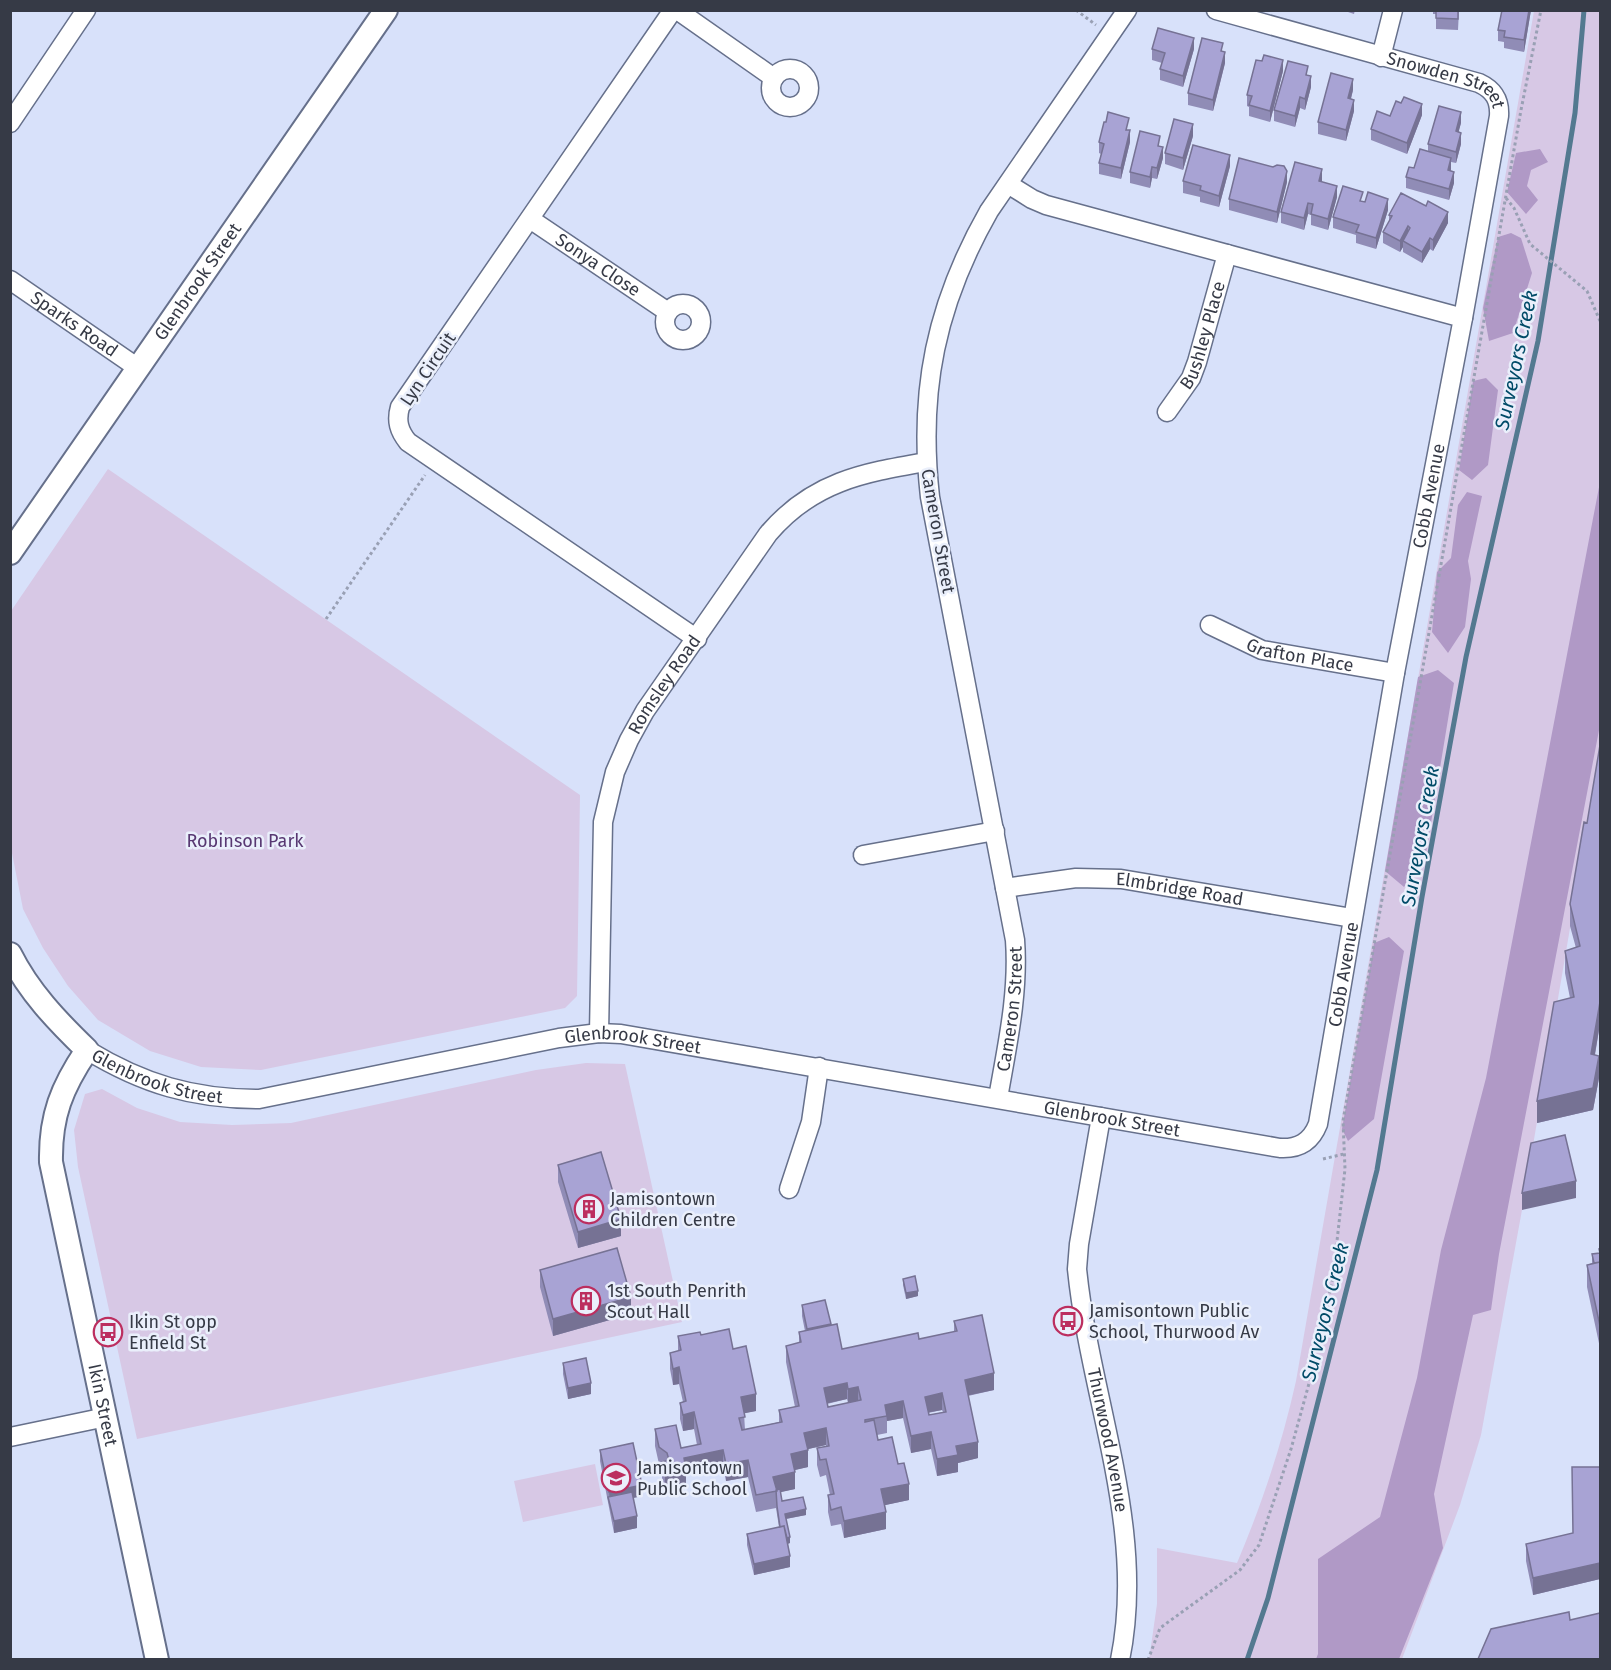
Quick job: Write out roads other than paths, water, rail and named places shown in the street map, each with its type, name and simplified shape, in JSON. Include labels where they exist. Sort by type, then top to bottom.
[{"type":"street","points":[[14,111],[86,10]]},
{"type":"street","name":"Glenbrook Street","points":[[10,553],[386,10]]},
{"type":"street","points":[[675,10],[774,78]]},
{"type":"street","name":"Lyn Circuit","points":[[675,10],[400,407],[398,422],[401,433],[408,442],[697,639]]},
{"type":"street","name":"Cameron Street","points":[[999,1098],[1014,1004],[1016,973],[1014,940],[930,497],[926,462],[927,393],[940,323],[967,253],[989,211],[1127,10]]},
{"type":"street","name":"Snowden Street","points":[[1215,10],[1479,83],[1494,93],[1499,116],[1463,318]]},
{"type":"street","points":[[1381,57],[1393,10]]},
{"type":"street","points":[[1008,184],[1032,200],[1046,205],[1463,318]]},
{"type":"street","name":"Sonya Close","points":[[530,219],[668,312]]},
{"type":"street","name":"Bushley Place","points":[[1167,412],[1187,385],[1197,362],[1227,254]]},
{"type":"street","name":"Sparks Road","points":[[10,280],[138,368]]},
{"type":"street","name":"Cobb Avenue","points":[[1308,1140],[1318,1124],[1395,673],[1463,318]]},
{"type":"street","name":"Romsley Road","points":[[600,1033],[602,842],[606,804],[615,772],[637,725],[768,534],[797,506],[821,490],[849,478],[876,470],[926,462]]},
{"type":"street","name":"Grafton Place","points":[[1210,626],[1262,650],[1395,673]]},
{"type":"street","points":[[863,855],[994,831]]},
{"type":"street","name":"Elmbridge Road","points":[[1005,888],[1076,878],[1121,879],[1352,918]]},
{"type":"street","name":"Glenbrook Street","points":[[10,954],[44,1006],[87,1050],[123,1071],[165,1087],[213,1097],[259,1099],[548,1040],[600,1033],[650,1038],[1280,1148],[1296,1147],[1308,1140]]},
{"type":"street","name":"Ikin Street","points":[[87,1050],[60,1096],[52,1127],[51,1162],[157,1659]]},
{"type":"street","points":[[789,1189],[809,1129],[819,1067]]},
{"type":"street","name":"Thurwood Avenue","points":[[1101,1117],[1079,1244],[1077,1269],[1126,1538],[1128,1601],[1120,1659]]},
{"type":"street","points":[[10,1437],[106,1417]]},
{"type":"waterway","name":"Surveyors Creek","points":[[1247,1660],[1268,1598],[1377,1170],[1422,897],[1466,657],[1538,341],[1575,113],[1584,10]]},
{"type":"place","name":"Jamisontown Children Centre","points":[[589,1209]]},
{"type":"place","name":"1st South Penrith Scout Hall","points":[[586,1301]]},
{"type":"place","name":"Jamisontown Public School, Thurwood Av","points":[[1068,1321]]},
{"type":"place","name":"Ikin St opp Enfield St","points":[[108,1332]]},
{"type":"place","name":"Jamisontown Public School","points":[[616,1478]]},
{"type":"park label","name":"Robinson Park","points":[[245,841]]}]
